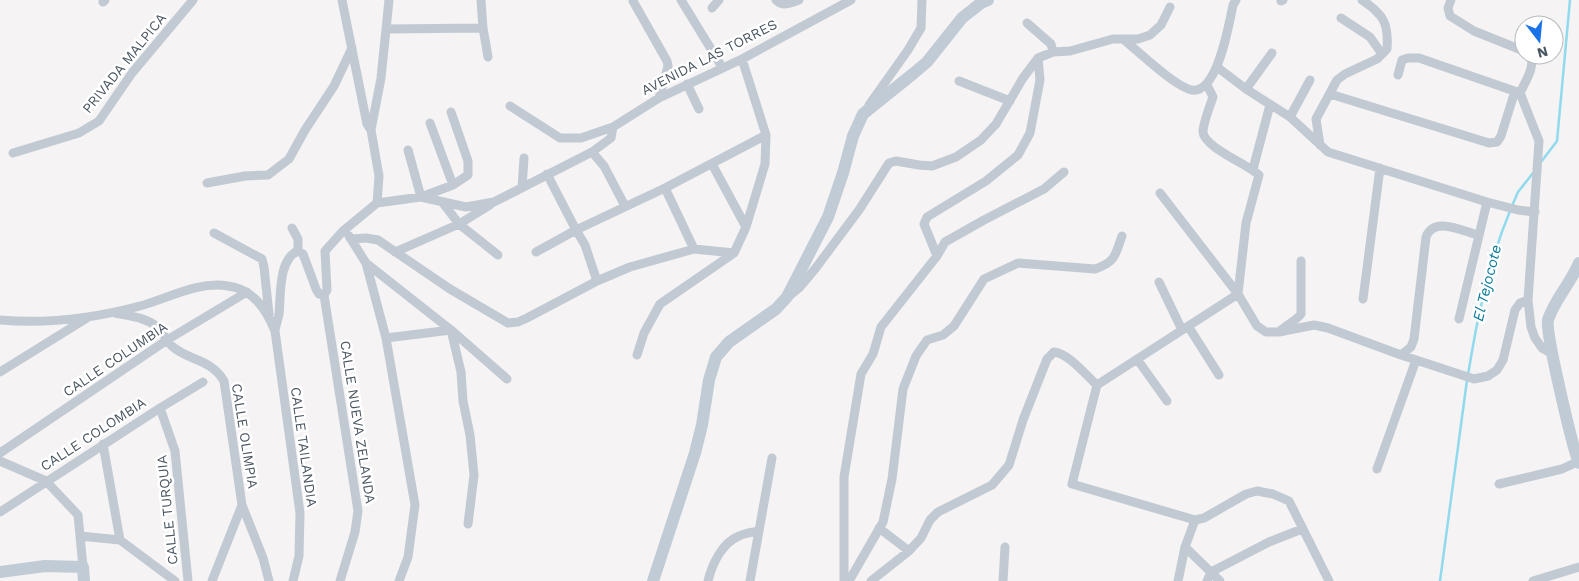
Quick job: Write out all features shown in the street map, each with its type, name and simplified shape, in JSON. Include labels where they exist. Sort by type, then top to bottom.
[{"type":"street","name":"PRIVADA MALPICA","points":[[13,153],[79,133],[99,121],[132,73],[193,0]]},
{"type":"street","points":[[342,0],[367,124],[371,130]]},
{"type":"street","points":[[377,203],[379,176],[371,130],[381,78],[389,0]]},
{"type":"street","points":[[481,0],[482,28],[488,57]]},
{"type":"street","points":[[680,0],[722,67]]},
{"type":"street","points":[[712,8],[719,0]]},
{"type":"street","points":[[776,0],[779,3],[786,4],[799,0]]},
{"type":"street","name":"AVENIDA LAS TORRES","points":[[510,106],[560,138],[581,138],[613,127],[659,98],[742,59],[848,0]]},
{"type":"street","points":[[788,297],[828,217],[853,136],[863,114],[908,50],[920,28],[922,0]]},
{"type":"street","points":[[863,114],[914,74],[927,62],[962,18],[981,3],[988,0]]},
{"type":"street","points":[[1123,39],[1175,82],[1190,90],[1196,90],[1207,84],[1217,68],[1233,5],[1236,0]]},
{"type":"street","points":[[1320,145],[1316,119],[1337,80],[1345,74],[1368,64],[1387,49],[1387,28],[1382,17],[1374,8],[1362,0]]},
{"type":"street","points":[[1451,0],[1448,8],[1450,16],[1474,31],[1514,47]]},
{"type":"street","points":[[633,1],[667,61],[668,66],[659,98]]},
{"type":"street","points":[[653,581],[695,453],[702,425],[709,380],[716,357],[729,342],[776,309],[799,288],[860,210],[889,163],[896,160],[932,166],[956,157],[981,140],[996,124],[1023,78],[1038,58],[1053,52],[1070,51],[1113,39],[1138,39],[1150,35],[1161,25],[1170,8]]},
{"type":"street","points":[[1341,18],[1370,37],[1382,54]]},
{"type":"street","points":[[1027,23],[1051,44],[1053,52]]},
{"type":"street","points":[[387,29],[482,28]]},
{"type":"street","points":[[207,183],[244,176],[268,175],[289,158],[334,86],[352,48]]},
{"type":"street","points":[[1246,89],[1272,53]]},
{"type":"street","points":[[937,256],[924,224],[927,217],[986,181],[1006,165],[1018,155],[1030,133],[1040,80],[1038,58]]},
{"type":"street","points":[[1398,75],[1402,60],[1419,58],[1518,92],[1539,141],[1528,300],[1531,327],[1542,348],[1553,354]]},
{"type":"street","points":[[636,355],[644,333],[660,304],[734,253],[746,227],[764,164],[766,135],[742,59]]},
{"type":"street","points":[[1330,94],[1489,143],[1497,142],[1518,92],[1532,65]]},
{"type":"street","points":[[1217,68],[1290,117],[1328,152],[1487,202],[1535,212]]},
{"type":"street","points":[[1290,117],[1310,80]]},
{"type":"street","points":[[959,81],[1010,101]]},
{"type":"street","points":[[687,84],[699,110]]},
{"type":"street","points":[[1207,84],[1213,97],[1203,131],[1205,137],[1211,144],[1253,169],[1258,175],[1246,223],[1238,294]]},
{"type":"street","points":[[1253,169],[1270,105]]},
{"type":"street","points":[[298,251],[303,254],[316,289],[320,294],[324,295],[327,290],[325,251],[343,231],[377,203],[421,197],[454,185],[468,175],[468,161],[450,112]]},
{"type":"street","points":[[430,123],[454,185]]},
{"type":"street","points":[[395,252],[459,224],[494,202],[592,152],[611,138],[613,127]]},
{"type":"street","points":[[536,252],[576,230],[666,188],[766,135]]},
{"type":"street","points":[[408,150],[421,197]]},
{"type":"street","points":[[592,152],[604,166],[625,206]]},
{"type":"street","points":[[522,188],[524,158]]},
{"type":"street","points":[[712,164],[746,227]]},
{"type":"street","points":[[1363,299],[1380,168]]},
{"type":"street","points":[[844,581],[844,477],[861,374],[873,354],[881,327],[937,256],[945,242],[1044,189],[1064,172]]},
{"type":"street","points":[[547,174],[585,245],[597,282]]},
{"type":"street","points":[[666,188],[694,249]]},
{"type":"street","points":[[1160,193],[1238,294],[1257,326],[1266,332],[1279,332],[1314,325],[1328,328],[1473,379],[1488,376],[1497,370],[1503,360],[1515,310],[1520,303],[1528,300]]},
{"type":"street","points":[[421,197],[466,207],[494,202]]},
{"type":"street","points":[[1459,319],[1487,202]]},
{"type":"street","points":[[443,203],[459,224],[498,255]]},
{"type":"street","points":[[1401,355],[1411,346],[1414,339],[1428,231],[1432,227],[1443,226],[1478,236]]},
{"type":"street","points":[[292,228],[298,239],[298,251]]},
{"type":"street","points":[[343,231],[352,239],[366,263],[386,338],[415,505],[408,558],[400,581]]},
{"type":"street","points":[[214,233],[262,259],[270,317]]},
{"type":"street","points":[[849,581],[883,522],[892,479],[903,389],[916,356],[926,340],[943,335],[954,326],[984,279],[1018,263],[1094,269],[1101,267],[1107,265],[1114,258],[1122,236]]},
{"type":"street","points":[[352,239],[366,238],[378,240],[450,289],[508,323],[518,322],[527,318],[630,267],[694,249],[734,253]]},
{"type":"street","points":[[275,331],[279,315],[280,288],[285,269],[292,254],[298,251]]},
{"type":"street","points":[[1279,332],[1287,324],[1298,319],[1300,314],[1301,261]]},
{"type":"street","points":[[366,263],[451,330],[507,379]]},
{"type":"street","points":[[1499,484],[1579,462],[1553,354],[1548,322],[1553,308],[1578,269]]},
{"type":"street","points":[[1158,282],[1185,328],[1219,375]]},
{"type":"street","points":[[0,320],[22,322],[90,316],[140,306],[211,284],[230,286],[247,292],[258,301],[270,317]]},
{"type":"street","name":"CALLE COLUMBIA","points":[[0,453],[167,340],[247,292]]},
{"type":"street","points":[[1238,294],[1097,385],[1072,484],[1195,520],[1204,518],[1246,494],[1256,491],[1273,494],[1288,501],[1329,581]]},
{"type":"street","name":"CALLE NUEVA ZELANDA","points":[[324,295],[358,511],[355,532],[340,581]]},
{"type":"street","points":[[112,312],[141,318],[157,326],[167,340]]},
{"type":"street","points":[[0,372],[90,316]]},
{"type":"street","name":"CALLE TAILANDIA","points":[[270,317],[275,331],[300,513],[299,556],[293,581]]},
{"type":"street","points":[[386,338],[451,330]]},
{"type":"street","points":[[451,330],[461,372],[463,401],[470,435],[474,475],[468,524]]},
{"type":"street","name":"CALLE OLIMPIA","points":[[167,340],[174,347],[219,372],[224,381],[242,505],[263,558],[269,581]]},
{"type":"street","points":[[871,581],[909,551],[921,538],[930,520],[938,512],[992,485],[1009,465],[1023,420],[1047,359],[1054,352],[1060,353],[1097,385]]},
{"type":"street","points":[[1137,359],[1167,401]]},
{"type":"street","points":[[1377,468],[1416,360]]},
{"type":"street","name":"CALLE COLOMBIA","points":[[0,512],[103,444],[203,382]]},
{"type":"street","name":"CALLE TURQUIA","points":[[160,408],[175,451],[188,581]]},
{"type":"street","points":[[103,444],[120,540]]},
{"type":"street","points":[[750,581],[772,458]]},
{"type":"street","points":[[0,461],[46,481],[78,515],[84,581]]},
{"type":"street","points":[[212,581],[242,505]]},
{"type":"street","points":[[1178,581],[1185,547],[1195,520]]},
{"type":"street","points":[[879,528],[909,551]]},
{"type":"street","points":[[1207,581],[1211,572],[1269,542],[1302,529]]},
{"type":"street","points":[[708,581],[716,558],[728,544],[739,536],[759,531]]},
{"type":"street","points":[[80,536],[120,540],[175,581]]},
{"type":"street","points":[[1003,581],[1005,547]]},
{"type":"street","points":[[1185,547],[1220,581]]},
{"type":"street","points":[[0,572],[45,566],[83,566]]},
{"type":"street","points":[[1533,581],[1548,579],[1579,567]]},
{"type":"waterway","name":"El Tejocote","points":[[1541,162],[1557,141],[1570,0]]},
{"type":"waterway","name":"El Tejocote","points":[[1512,206],[1518,192],[1533,173]]},
{"type":"waterway","name":"El Tejocote","points":[[1468,375],[1484,292],[1495,251],[1510,211]]},
{"type":"waterway","name":"El Tejocote","points":[[1440,581],[1467,380]]}]
